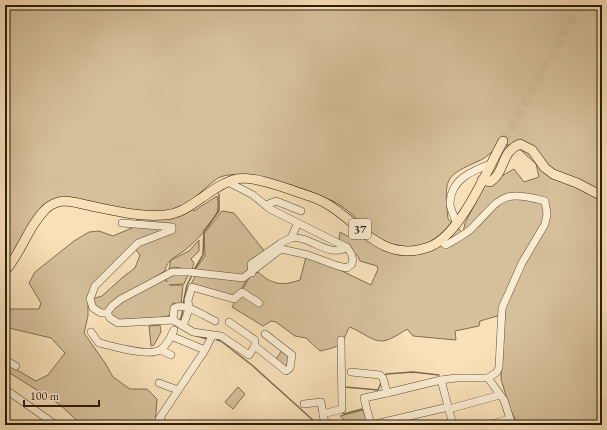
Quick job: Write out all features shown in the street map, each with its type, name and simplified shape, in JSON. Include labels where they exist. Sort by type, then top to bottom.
[{"type":"main road","name":"37","points":[[5,271],[15,260],[39,217],[45,210],[58,202],[72,202],[138,215],[166,215],[185,210],[228,182],[237,179],[248,179],[324,202],[342,214],[372,240],[394,250],[416,250],[430,246],[440,240],[457,224],[503,141]]},
{"type":"main road","points":[[482,180],[490,182],[496,179],[508,151],[520,144],[532,150],[545,168],[553,174],[577,183],[602,196]]},
{"type":"street","points":[[457,224],[450,203],[454,189],[462,178],[470,171],[490,164]]},
{"type":"street","points":[[107,313],[112,306],[121,299],[177,270],[243,278],[252,273],[281,249],[308,254],[347,268],[352,264],[354,258],[347,247],[266,206],[253,195],[228,182]]},
{"type":"street","points":[[440,240],[446,245],[471,229],[492,205],[506,196],[525,196],[545,201],[547,214],[545,224],[522,263],[502,308],[499,366],[497,372],[488,378],[456,378],[441,380],[364,398],[371,425],[500,395]]},
{"type":"street","points":[[266,206],[276,201],[301,211]]},
{"type":"street","points":[[107,313],[101,313],[92,308],[90,299],[95,286],[138,244],[172,230],[172,227],[122,223]]},
{"type":"street","points":[[291,238],[296,227]]},
{"type":"street","points":[[252,273],[251,264],[281,243],[291,238],[299,237],[333,251],[342,251],[347,247]]},
{"type":"street","points":[[183,326],[192,287],[234,299],[242,292],[259,303]]},
{"type":"street","points":[[172,320],[174,308],[178,306],[188,308],[215,321]]},
{"type":"street","points":[[107,313],[110,318],[118,323],[172,320],[194,332],[212,336],[221,336],[249,355],[255,346],[255,340],[229,322]]},
{"type":"street","points":[[91,332],[99,343],[151,353],[161,350],[172,333],[205,350]]},
{"type":"street","points":[[255,346],[286,371],[290,368],[292,355],[265,334]]},
{"type":"street","points":[[166,425],[159,422],[178,390],[205,350],[212,336]]},
{"type":"street","points":[[304,404],[321,402],[325,421],[342,409],[341,340]]},
{"type":"street","points":[[161,350],[171,355]]},
{"type":"street","points":[[5,360],[16,366]]},
{"type":"street","points":[[351,372],[380,375],[383,378],[387,393]]},
{"type":"street","points":[[488,378],[504,400],[511,422],[488,425]]},
{"type":"street","points":[[441,380],[453,425]]},
{"type":"street","points":[[159,383],[178,390]]},
{"type":"street","points":[[6,392],[56,425]]},
{"type":"street","points":[[5,422],[10,425]]},
{"type":"shaded area","points":[[5,5],[602,5],[602,425],[518,425],[510,409],[501,379],[504,314],[480,321],[479,326],[455,331],[456,340],[413,336],[407,329],[390,339],[378,341],[350,327],[342,342],[333,348],[320,351],[306,338],[295,336],[276,322],[271,321],[263,326],[232,307],[249,278],[258,272],[268,280],[283,284],[300,280],[306,257],[338,269],[371,285],[378,269],[377,266],[360,261],[358,256],[339,239],[340,232],[351,238],[363,225],[340,205],[315,193],[281,182],[246,175],[231,175],[217,179],[187,205],[194,211],[217,196],[218,210],[215,217],[203,232],[185,250],[170,261],[165,271],[109,305],[104,311],[94,307],[92,299],[102,296],[135,268],[140,255],[132,245],[88,298],[88,316],[84,333],[113,377],[130,389],[147,389],[157,399],[155,425],[82,425],[59,404],[5,370],[5,363],[36,381],[48,375],[65,353],[51,338],[5,327],[5,309],[39,309],[41,303],[29,283],[35,272],[74,241],[89,232],[99,231],[113,236],[139,225],[135,216],[73,200],[48,204],[38,211],[38,215],[5,267],[7,254],[5,243]],"holes":[[[514,144],[536,164],[539,177],[524,182],[514,169],[484,186],[465,223],[463,233],[448,219],[446,195],[447,187],[449,180],[460,170],[483,159],[498,148]]]},
{"type":"shaded area","points":[[222,211],[234,213],[265,252],[249,272],[242,275],[195,270],[205,256],[204,234]]},
{"type":"shaded area","points":[[199,240],[199,251],[191,259],[194,263],[192,270],[174,267],[169,269],[171,260],[189,251]]},
{"type":"shaded area","points":[[175,274],[188,275],[184,284],[169,285],[183,285],[181,304],[173,303],[170,315],[165,317],[118,320],[111,316],[112,310],[123,300],[165,279],[167,282],[166,279]]},
{"type":"shaded area","points":[[196,275],[246,281],[240,291],[233,296],[191,284]]},
{"type":"shaded area","points":[[160,325],[161,332],[154,345],[151,346],[149,326]]},
{"type":"shaded area","points":[[282,350],[290,357],[286,367],[276,359]]},
{"type":"shaded area","points":[[238,387],[245,394],[233,409],[225,402]]},
{"type":"shaded area","points":[[363,410],[368,425],[350,425],[340,416]]},
{"type":"waterway","points":[[194,270],[203,255],[204,231],[219,211],[219,194]]},
{"type":"waterway","points":[[183,304],[187,285],[192,275]]},
{"type":"waterway","points":[[180,322],[183,310]]},
{"type":"waterway","points":[[194,335],[207,339]]},
{"type":"waterway","points":[[217,340],[221,341],[253,366],[315,422],[314,425]]},
{"type":"waterway","points":[[385,376],[386,374],[413,372],[439,375]]},
{"type":"waterway","points":[[345,387],[378,390],[381,383]]},
{"type":"waterway","points":[[341,412],[344,414],[362,409]]},
{"type":"waterway","points":[[318,425],[322,420]]},
{"type":"tunnel","points":[[503,141],[580,5]]}]
